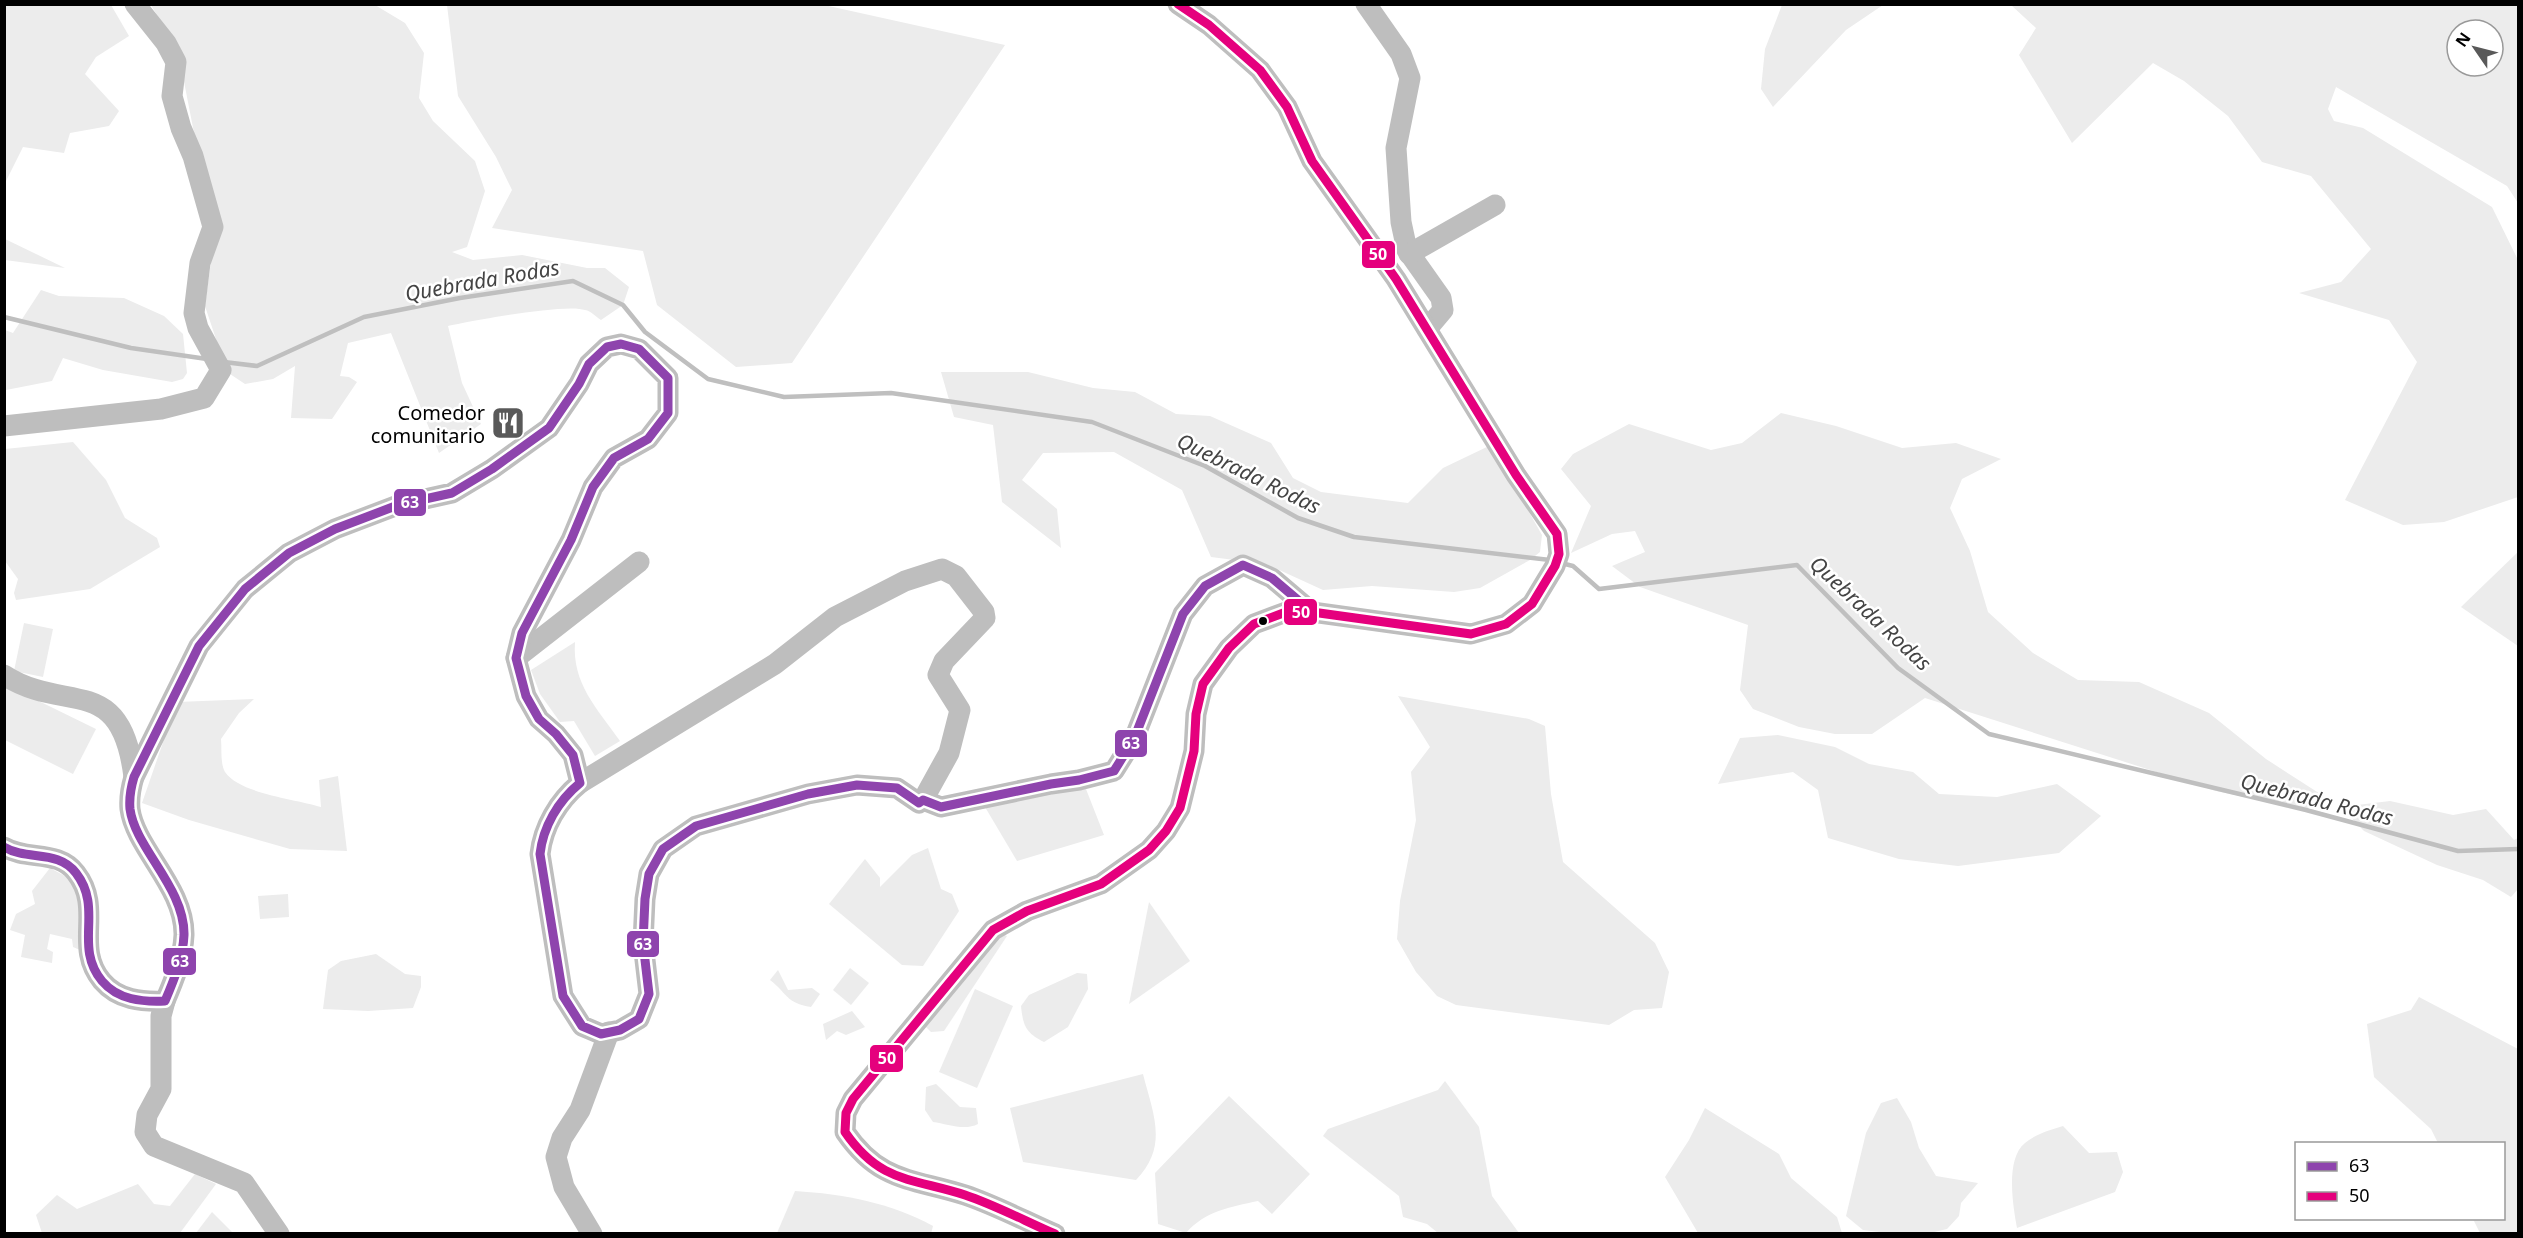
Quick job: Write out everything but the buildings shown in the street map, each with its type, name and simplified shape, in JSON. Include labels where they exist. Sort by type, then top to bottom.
[{"type":"street","points":[[4,426],[161,409],[204,398],[221,370],[198,328],[194,313],[200,263],[213,227],[193,156],[181,128],[172,96],[176,62],[166,43],[135,4]]},
{"type":"street","points":[[1055,1233],[965,1195],[911,1182],[874,1165],[856,1148],[846,1132],[846,1113],[862,1086],[993,930],[1027,911],[1101,884],[1149,850],[1166,831],[1180,808],[1194,751],[1196,714],[1203,684],[1229,648],[1254,624],[1286,612],[1312,612],[1471,634],[1506,624],[1532,604],[1557,560],[1557,534],[1516,476],[1427,329],[1312,161],[1287,107],[1260,70],[1209,25],[1178,4]]},
{"type":"street","points":[[1366,4],[1401,54],[1410,78],[1396,148],[1401,222],[1410,254],[1441,298],[1443,310],[1427,329]]},
{"type":"street","points":[[1410,254],[1495,205]]},
{"type":"street","points":[[134,777],[199,646],[245,589],[289,553],[335,529],[398,504],[452,493],[492,469],[549,428],[579,384],[589,364],[607,347],[621,344],[639,349],[668,378],[668,413],[648,439],[614,458],[593,488],[571,540],[522,633],[516,658],[526,696],[539,719],[573,754],[580,783]]},
{"type":"street","points":[[516,658],[639,562]]},
{"type":"street","points":[[922,800],[941,807],[1114,771],[1134,739],[1183,614],[1205,586],[1243,565],[1272,578],[1312,612]]},
{"type":"street","points":[[942,568],[956,576],[984,612],[985,618],[944,661],[938,675],[960,710],[949,753],[922,800],[919,803],[897,788],[857,785],[808,794],[696,826],[663,849],[649,874],[645,899],[643,943],[649,994],[639,1019],[620,1030],[601,1034],[582,1026],[563,996],[540,855],[543,835],[568,792],[775,664],[835,617],[906,581],[942,568]]},
{"type":"street","points":[[4,675],[18,684],[96,702],[111,714],[131,754],[134,777],[130,809],[134,823],[165,877],[178,908],[184,934],[178,970],[161,1016],[161,1089],[147,1115],[145,1132],[154,1146],[244,1183],[279,1233]]},
{"type":"street","points":[[4,847],[65,862],[77,873],[90,901],[88,948],[92,968],[110,991],[142,1002],[165,1001]]},
{"type":"street","points":[[592,1233],[564,1187],[556,1157],[562,1138],[580,1110],[609,1032]]},
{"type":"shaded area","points":[[5,4],[111,5],[129,36],[96,57],[85,74],[119,111],[109,126],[70,133],[64,153],[23,147],[5,183]]},
{"type":"shaded area","points":[[151,5],[375,5],[405,23],[424,53],[419,98],[433,121],[475,161],[485,191],[467,247],[452,252],[473,260],[522,255],[587,268],[605,268],[629,287],[623,305],[601,320],[585,310],[575,308],[518,313],[448,326],[462,383],[481,424],[439,453],[391,333],[348,343],[340,376],[349,377],[357,382],[332,419],[291,418],[295,366],[273,379],[245,384],[227,372],[205,306],[218,209],[196,143],[178,51]]},
{"type":"shaded area","points":[[447,5],[824,5],[1005,45],[792,363],[736,367],[657,305],[643,251],[492,228],[512,190],[496,157],[458,96]]},
{"type":"shaded area","points":[[1782,5],[1883,5],[1846,30],[1773,107],[1761,89],[1765,49]]},
{"type":"shaded area","points":[[2011,5],[2518,5],[2518,203],[2507,186],[2336,87],[2328,109],[2334,121],[2363,128],[2492,207],[2518,260],[2518,497],[2444,522],[2403,525],[2345,500],[2417,362],[2389,320],[2299,293],[2341,282],[2371,249],[2311,176],[2262,162],[2228,116],[2184,81],[2153,63],[2072,143],[2019,55],[2036,28]]},
{"type":"shaded area","points":[[5,239],[65,268],[5,260]]},
{"type":"shaded area","points":[[41,290],[59,296],[124,298],[164,316],[183,334],[187,373],[183,379],[172,382],[103,370],[63,358],[52,381],[6,390],[5,407],[5,330],[13,333]]},
{"type":"shaded area","points":[[941,372],[1028,372],[1093,388],[1135,392],[1176,414],[1210,416],[1271,443],[1293,478],[1321,492],[1408,503],[1443,468],[1491,445],[1542,535],[1540,552],[1480,588],[1454,592],[1372,586],[1323,590],[1266,564],[1211,557],[1182,490],[1114,452],[1043,453],[1022,480],[1057,509],[1061,548],[1002,502],[993,425],[954,417]]},
{"type":"shaded area","points":[[1781,413],[1836,426],[1902,448],[1956,443],[2001,459],[1962,479],[1950,508],[1970,551],[1988,612],[2033,653],[2078,680],[2139,682],[2209,713],[2266,759],[2325,797],[2306,810],[2216,791],[1925,698],[1872,734],[1835,734],[1799,727],[1753,709],[1740,690],[1748,625],[1640,587],[1612,566],[1645,552],[1635,531],[1612,534],[1571,553],[1591,506],[1561,469],[1573,454],[1629,424],[1711,450],[1742,443]]},
{"type":"shaded area","points":[[73,442],[106,480],[125,518],[157,538],[160,547],[90,589],[16,600],[14,593],[18,579],[5,561],[5,449]]},
{"type":"shaded area","points":[[2518,552],[2518,646],[2461,607]]},
{"type":"shaded area","points":[[24,623],[53,629],[43,677],[14,671]]},
{"type":"shaded area","points":[[575,642],[575,657],[582,683],[620,741],[595,756],[574,721],[560,722],[540,694],[531,670]]},
{"type":"shaded area","points":[[4,684],[96,729],[73,774],[5,740]]},
{"type":"shaded area","points":[[1398,696],[1529,719],[1545,726],[1551,794],[1563,862],[1655,943],[1669,972],[1662,1008],[1634,1010],[1609,1025],[1456,1005],[1437,996],[1416,972],[1397,939],[1400,901],[1416,820],[1411,772],[1430,747]]},
{"type":"shaded area","points":[[254,699],[239,713],[221,739],[225,772],[243,786],[255,791],[321,807],[319,780],[338,776],[347,851],[290,849],[189,820],[142,803],[177,702]]},
{"type":"shaded area","points":[[1778,735],[1835,747],[1869,764],[1913,772],[1939,794],[1997,797],[2057,784],[2101,816],[2059,853],[1958,866],[1899,859],[1828,838],[1818,790],[1793,772],[1718,784],[1740,738]]},
{"type":"shaded area","points":[[1084,784],[1104,835],[1017,861],[985,807]]},
{"type":"shaded area","points":[[2390,801],[2453,815],[2486,809],[2514,840],[2518,838],[2518,889],[2511,897],[2483,880],[2437,865],[2364,831],[2341,807]]},
{"type":"shaded area","points":[[928,848],[941,889],[952,894],[959,911],[923,966],[902,965],[829,904],[865,859],[880,878],[880,887],[912,855]]},
{"type":"shaded area","points":[[50,868],[76,882],[82,896],[80,950],[73,947],[72,939],[50,934],[47,949],[53,952],[52,963],[21,957],[25,935],[10,930],[16,914],[35,904],[32,891]]},
{"type":"shaded area","points":[[288,894],[289,917],[260,919],[258,896]]},
{"type":"shaded area","points":[[1149,902],[1190,961],[1129,1004]]},
{"type":"shaded area","points":[[997,932],[1007,936],[944,1031],[931,1032],[923,1024]]},
{"type":"shaded area","points":[[376,954],[405,974],[421,976],[421,987],[413,1008],[368,1011],[323,1009],[328,970],[341,961]]},
{"type":"shaded area","points":[[850,968],[869,983],[851,1005],[833,990]]},
{"type":"shaded area","points":[[778,970],[788,990],[812,988],[820,994],[811,1007],[792,1000],[770,980]]},
{"type":"shaded area","points":[[1077,973],[1087,974],[1088,989],[1068,1027],[1044,1042],[1026,1028],[1021,1006],[1029,995]]},
{"type":"shaded area","points":[[975,989],[1013,1006],[977,1088],[939,1072]]},
{"type":"shaded area","points":[[2419,997],[2518,1049],[2518,1233],[2480,1233],[2474,1220],[2505,1220],[2505,1142],[2438,1142],[2431,1129],[2374,1077],[2367,1024],[2411,1010]]},
{"type":"shaded area","points":[[852,1011],[865,1027],[846,1035],[837,1031],[826,1040],[823,1024]]},
{"type":"shaded area","points":[[1143,1074],[1156,1129],[1152,1155],[1136,1180],[1023,1162],[1010,1108]]},
{"type":"shaded area","points":[[1445,1081],[1479,1127],[1492,1196],[1519,1233],[1438,1233],[1427,1224],[1403,1217],[1399,1196],[1323,1136],[1328,1129],[1438,1090]]},
{"type":"shaded area","points":[[936,1084],[960,1107],[976,1108],[978,1124],[962,1127],[933,1122],[925,1110],[926,1087]]},
{"type":"shaded area","points":[[1229,1096],[1310,1174],[1272,1214],[1258,1201],[1210,1215],[1186,1233],[1158,1224],[1155,1173]]},
{"type":"shaded area","points":[[1897,1098],[1911,1122],[1919,1148],[1936,1176],[1978,1183],[1961,1203],[1959,1216],[1947,1229],[1930,1233],[1888,1233],[1863,1230],[1846,1216],[1866,1133],[1881,1103]]},
{"type":"shaded area","points":[[1705,1108],[1779,1154],[1791,1178],[1837,1217],[1842,1233],[1698,1233],[1665,1177],[1689,1140]]},
{"type":"shaded area","points":[[2063,1126],[2089,1153],[2117,1152],[2123,1172],[2115,1192],[2017,1228],[2012,1183],[2015,1160],[2019,1150],[2034,1137]]},
{"type":"shaded area","points":[[195,1174],[216,1184],[180,1233],[42,1233],[36,1215],[57,1195],[77,1209],[138,1184],[154,1204],[170,1206]]},
{"type":"shaded area","points":[[795,1191],[849,1197],[901,1211],[933,1226],[931,1234],[777,1233]]},
{"type":"shaded area","points":[[212,1212],[233,1233],[196,1233]]},
{"type":"waterway","name":"Quebrada Rodas","points":[[224,362],[257,366],[364,317],[460,298],[573,281],[623,305],[645,332],[708,379],[784,397],[891,393],[1092,422],[1205,466],[1298,518],[1354,537],[1550,560]]},
{"type":"waterway","name":"Quebrada Rodas","points":[[4,317],[131,348],[207,359]]},
{"type":"waterway","name":"Quebrada Rodas","points":[[1561,563],[1573,566],[1599,589],[1797,565],[1898,668],[1989,734],[2306,810],[2458,851],[2518,849]]},
{"type":"transit line","name":"50","points":[[1055,1234],[976,1199],[884,1170],[858,1149],[845,1132],[846,1113],[853,1099],[993,930],[1027,911],[1101,884],[1149,850],[1166,831],[1180,808],[1194,751],[1196,714],[1203,684],[1229,648],[1254,624],[1286,612],[1312,612],[1471,634],[1506,624],[1532,604],[1555,566],[1559,554],[1557,534],[1516,475],[1396,279],[1312,161],[1287,107],[1260,70],[1209,25],[1178,4]]},
{"type":"transit line","name":"63","points":[[4,847],[22,854],[51,858],[69,866],[84,887],[88,900],[90,954],[94,968],[102,981],[123,996],[148,1001],[165,1001],[182,952],[184,935],[182,918],[169,885],[134,824],[130,797],[134,777],[199,646],[245,589],[289,553],[335,529],[398,505],[452,493],[492,469],[549,428],[579,384],[589,364],[607,347],[621,344],[639,349],[668,378],[668,413],[648,439],[614,458],[593,487],[571,540],[522,633],[516,658],[526,696],[539,719],[556,734],[573,755],[580,783],[558,806],[544,834],[540,854],[563,996],[582,1026],[601,1034],[620,1030],[639,1019],[649,994],[643,943],[645,899],[649,874],[663,849],[696,826],[808,794],[857,785],[897,788],[919,803],[923,800],[941,807],[1114,771],[1134,739],[1183,614],[1205,586],[1243,565],[1272,578],[1312,612]]},
{"type":"place","name":"Comedor comunitario","points":[[508,423]]}]
